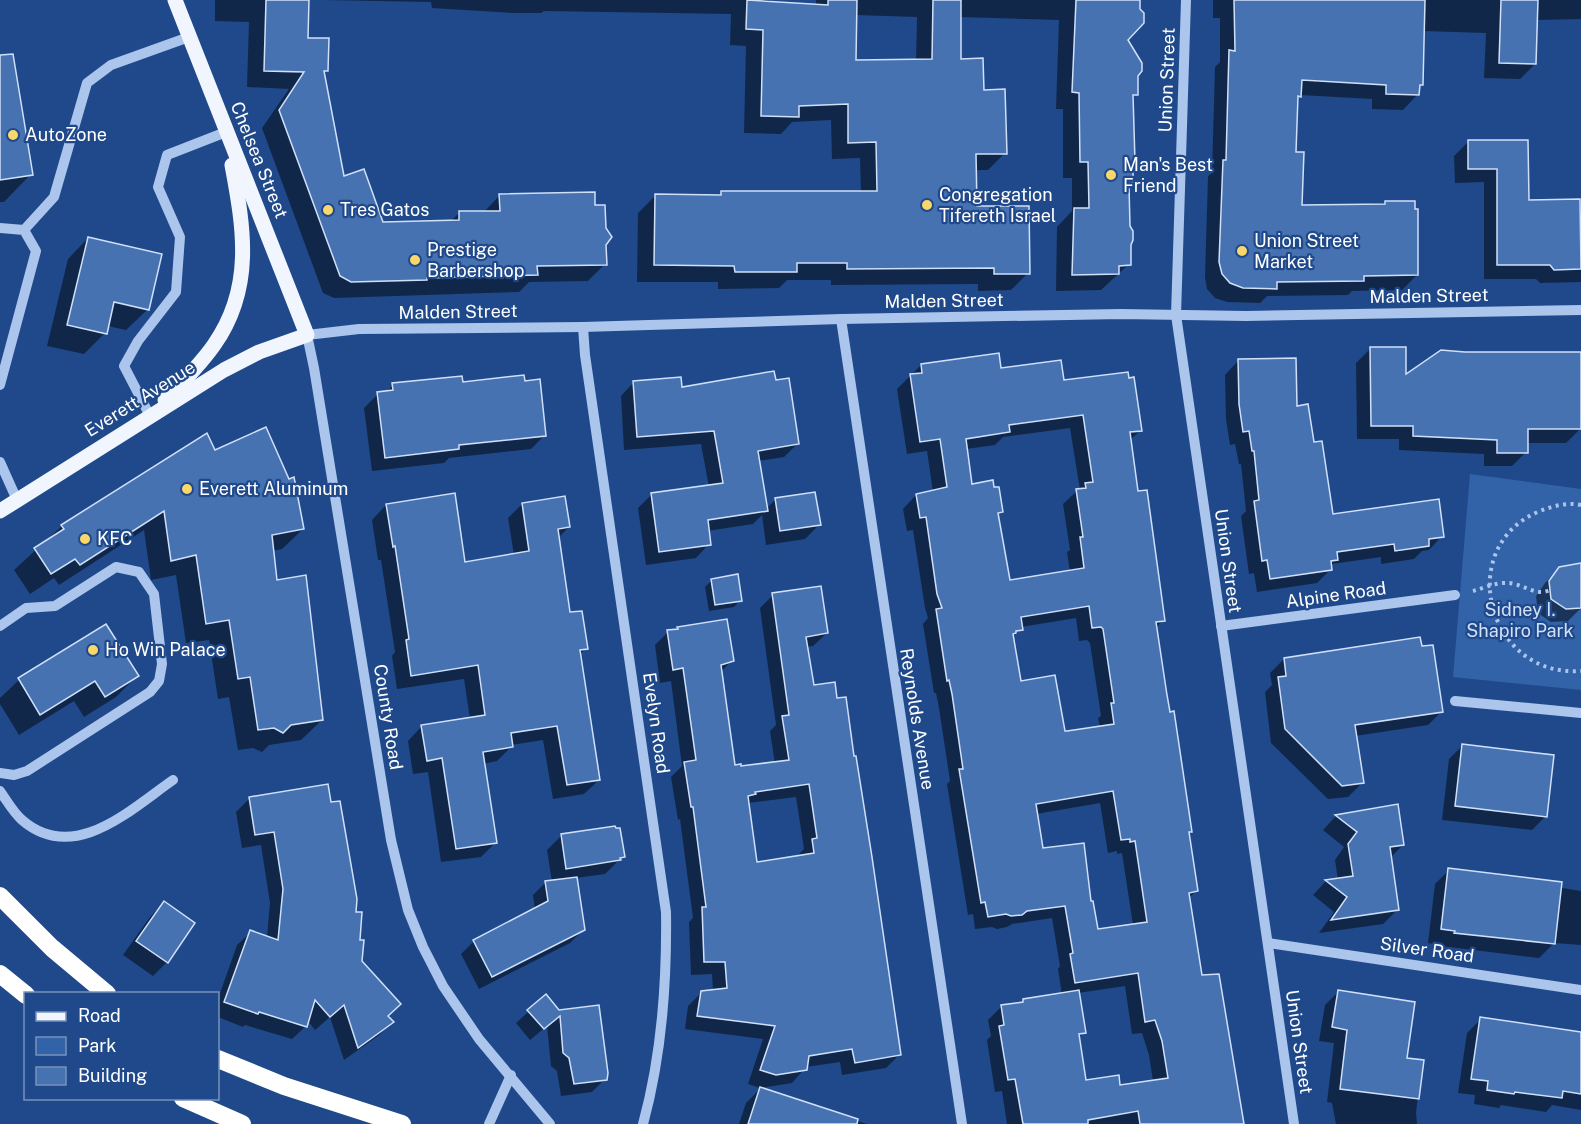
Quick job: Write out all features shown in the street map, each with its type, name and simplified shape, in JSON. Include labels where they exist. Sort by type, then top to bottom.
[{"type":"highway","points":[[0,896],[52,948],[106,992]]},
{"type":"highway","points":[[0,974],[24,993]]},
{"type":"highway","points":[[219,1059],[284,1086],[402,1124]]},
{"type":"highway","points":[[188,1100],[242,1124]]},
{"type":"main road","name":"Chelsea Street","points":[[175,0],[307,335]]},
{"type":"main road","points":[[150,416],[215,343],[232,312],[238,294],[244,265],[244,245],[237,189],[226,132]]},
{"type":"main road","name":"Everett Avenue","points":[[0,511],[242,360],[307,335]]},
{"type":"street","name":"Union Street","points":[[1186,0],[1176,315],[1294,1124]]},
{"type":"street","points":[[24,230],[54,197],[87,83],[111,65],[189,37]]},
{"type":"street","points":[[150,416],[124,366],[138,341],[176,292],[180,237],[158,187],[167,155],[226,132]]},
{"type":"street","points":[[0,228],[24,230]]},
{"type":"street","points":[[0,386],[36,251],[24,230]]},
{"type":"street","name":"Malden Street","points":[[307,335],[359,329],[583,327],[841,319],[1246,316],[1581,310]]},
{"type":"street","name":"Reynolds Avenue","points":[[841,319],[962,1124]]},
{"type":"street","name":"Evelyn Road","points":[[583,327],[585,355],[666,912],[663,1008],[657,1056],[643,1124]]},
{"type":"street","name":"County Road","points":[[307,335],[391,840],[403,891],[415,929],[443,987],[473,1031],[550,1124]]},
{"type":"street","points":[[0,343],[12,341]]},
{"type":"street","points":[[0,462],[16,500]]},
{"type":"street","points":[[0,626],[26,608],[56,606],[116,567],[139,572],[154,594],[162,664],[159,681],[150,692],[27,771],[14,775],[0,773]]},
{"type":"street","name":"Alpine Road","points":[[1221,626],[1455,595]]},
{"type":"street","points":[[1455,700],[1581,713]]},
{"type":"street","points":[[0,791],[16,815],[30,826],[46,834],[78,836],[93,833],[106,826],[173,780]]},
{"type":"street","name":"Silver Road","points":[[1268,943],[1581,990]]},
{"type":"street","points":[[489,1124],[511,1075]]},
{"type":"path","points":[[1581,505],[1553,506],[1532,514],[1514,528],[1500,546],[1492,568],[1490,587],[1493,611],[1501,630],[1514,647],[1530,659],[1549,668],[1569,672],[1581,671]]},
{"type":"path","points":[[1490,587],[1511,583],[1537,592],[1550,590]]},
{"type":"green space","name":"Sidney I. Shapiro Park","points":[[1470,474],[1581,489],[1581,690],[1453,677]]},
{"type":"building","points":[[266,0],[309,0],[308,38],[329,38],[328,71],[324,71],[344,176],[364,169],[383,222],[459,220],[459,211],[500,211],[499,194],[595,192],[595,205],[605,205],[606,228],[612,237],[606,245],[607,265],[537,266],[538,275],[427,278],[427,280],[351,282],[340,276],[279,110],[304,72],[264,71]]},
{"type":"building","points":[[747,0],[828,5],[828,0],[857,0],[856,60],[932,59],[933,0],[961,0],[961,59],[983,58],[984,90],[1005,89],[1007,154],[976,154],[977,206],[1029,206],[1030,274],[994,274],[994,268],[847,269],[847,263],[797,263],[797,272],[735,272],[734,266],[654,265],[655,194],[721,195],[721,191],[877,191],[876,142],[848,143],[848,104],[799,106],[799,117],[761,116],[763,30],[746,29]]},
{"type":"building","points":[[1076,0],[1140,0],[1140,9],[1144,13],[1144,23],[1128,40],[1142,63],[1142,71],[1138,76],[1138,95],[1133,95],[1135,161],[1133,161],[1133,186],[1129,186],[1130,226],[1133,231],[1131,265],[1119,266],[1119,274],[1072,275],[1074,208],[1089,208],[1088,162],[1080,162],[1079,93],[1072,92]]},
{"type":"building","points":[[1234,0],[1425,0],[1423,85],[1420,85],[1419,95],[1386,94],[1386,85],[1302,80],[1301,97],[1298,96],[1296,152],[1304,152],[1302,205],[1385,204],[1385,201],[1415,201],[1415,209],[1418,209],[1418,275],[1364,276],[1364,281],[1277,282],[1277,289],[1243,288],[1230,283],[1222,274],[1219,262],[1223,160],[1226,160],[1229,50],[1235,51]]},
{"type":"building","points":[[1501,0],[1538,0],[1536,64],[1499,63]]},
{"type":"building","name":"AutoZone","points":[[13,54],[33,175],[0,180],[0,55]]},
{"type":"building","points":[[1468,140],[1528,140],[1529,200],[1580,199],[1581,269],[1554,270],[1550,265],[1497,265],[1497,169],[1468,169]]},
{"type":"building","points":[[88,237],[162,254],[149,310],[114,302],[107,334],[67,325]]},
{"type":"building","points":[[1370,347],[1406,347],[1406,374],[1441,350],[1581,352],[1581,429],[1528,429],[1528,453],[1497,453],[1497,440],[1413,436],[1413,426],[1371,426]]},
{"type":"building","points":[[999,353],[1001,368],[1061,360],[1064,380],[1128,372],[1129,378],[1134,377],[1142,431],[1130,432],[1138,491],[1147,490],[1165,621],[1156,622],[1170,712],[1174,711],[1192,832],[1189,832],[1198,891],[1189,893],[1202,975],[1219,974],[1244,1124],[1140,1124],[1138,1111],[1088,1120],[1088,1124],[1023,1124],[1015,1079],[1008,1080],[999,1026],[1004,1025],[1001,1005],[1079,990],[1086,1033],[1079,1034],[1086,1080],[1119,1075],[1120,1085],[1168,1078],[1162,1041],[1155,1020],[1145,1022],[1138,973],[1075,983],[1070,954],[1073,953],[1065,906],[1027,911],[1022,915],[1006,914],[988,917],[985,902],[981,903],[959,769],[963,769],[952,694],[949,680],[947,681],[936,609],[942,608],[937,594],[926,517],[920,518],[916,494],[947,487],[940,439],[920,442],[910,374],[922,373],[921,364]],"holes":[[[1083,415],[1093,482],[1085,483],[1086,488],[1076,489],[1083,537],[1080,537],[1084,568],[1010,580],[998,513],[1003,512],[999,487],[994,487],[993,480],[972,484],[966,439],[1010,432],[1009,425]],[[1089,606],[1092,628],[1101,627],[1103,629],[1114,703],[1111,703],[1114,724],[1065,731],[1055,675],[1021,681],[1013,634],[1023,630],[1021,617]],[[1113,791],[1121,840],[1135,841],[1147,922],[1098,929],[1093,901],[1091,901],[1084,843],[1043,848],[1036,804]]]},
{"type":"building","points":[[1296,358],[1297,406],[1308,404],[1314,442],[1322,441],[1333,514],[1439,499],[1444,537],[1429,539],[1429,546],[1395,551],[1394,544],[1337,552],[1338,560],[1331,561],[1332,570],[1270,579],[1267,560],[1262,561],[1254,501],[1259,500],[1254,451],[1252,451],[1249,431],[1243,432],[1239,404],[1238,359]]},
{"type":"building","points":[[774,371],[776,380],[789,378],[799,444],[758,451],[768,511],[708,520],[711,545],[659,552],[651,493],[723,483],[714,431],[637,437],[633,381],[681,377],[682,387]]},
{"type":"building","points":[[524,375],[525,381],[540,379],[546,436],[459,445],[459,449],[385,458],[377,392],[393,390],[392,383],[462,376],[463,382]]},
{"type":"building","points":[[266,427],[289,479],[294,477],[304,529],[272,535],[277,580],[306,575],[323,720],[291,725],[283,733],[274,728],[258,730],[250,677],[238,679],[229,620],[206,624],[196,555],[171,561],[164,511],[80,565],[75,559],[51,574],[34,548],[64,529],[61,525],[207,433],[215,450]]},
{"type":"building","points":[[815,492],[821,525],[780,531],[775,498]]},
{"type":"building","points":[[455,493],[465,562],[529,551],[522,503],[565,496],[570,527],[558,529],[570,612],[582,611],[588,649],[580,650],[600,780],[567,785],[557,726],[511,733],[513,747],[483,752],[497,843],[456,849],[442,758],[427,761],[421,725],[485,715],[478,665],[411,676],[406,640],[409,639],[395,546],[393,547],[386,504]]},
{"type":"building","points":[[1581,563],[1581,608],[1566,609],[1551,599],[1549,581],[1559,567]]},
{"type":"building","points":[[738,574],[742,601],[715,605],[711,579]]},
{"type":"building","points":[[821,586],[828,633],[806,637],[814,685],[835,682],[837,698],[846,697],[901,1055],[855,1063],[852,1049],[809,1056],[807,1070],[776,1075],[760,1070],[775,1026],[697,1016],[701,991],[727,988],[725,962],[704,962],[702,907],[706,907],[693,807],[691,807],[684,762],[696,760],[683,668],[673,670],[667,630],[727,619],[734,661],[721,665],[735,765],[789,760],[782,716],[789,715],[772,593]],"holes":[[[809,784],[817,838],[812,839],[814,853],[757,862],[748,796],[756,794],[755,792]]]},
{"type":"building","name":"Ho Win Palace","points":[[106,624],[139,676],[105,697],[95,681],[40,715],[18,678]]},
{"type":"building","points":[[1420,637],[1422,646],[1433,645],[1443,712],[1355,725],[1364,783],[1342,786],[1285,729],[1278,677],[1286,676],[1284,658]]},
{"type":"building","points":[[1462,744],[1554,755],[1547,817],[1455,806]]},
{"type":"building","points":[[328,784],[331,802],[340,801],[357,899],[356,912],[362,912],[360,940],[364,940],[362,961],[401,1004],[388,1016],[394,1022],[358,1048],[344,1005],[330,1017],[315,1000],[307,1027],[224,1002],[250,930],[278,940],[283,889],[274,832],[255,835],[249,797]]},
{"type":"building","points":[[1398,804],[1404,845],[1390,847],[1399,910],[1331,920],[1347,897],[1325,880],[1353,876],[1348,844],[1357,832],[1335,815]]},
{"type":"building","points":[[615,826],[620,828],[625,857],[620,858],[621,860],[566,869],[561,834]]},
{"type":"building","points":[[1448,868],[1562,882],[1555,944],[1454,933],[1455,931],[1441,929]]},
{"type":"building","points":[[577,877],[585,930],[492,977],[473,940],[548,901],[545,881]]},
{"type":"building","points":[[164,901],[195,923],[168,963],[136,941]]},
{"type":"building","points":[[1338,990],[1415,1002],[1407,1058],[1424,1060],[1419,1099],[1340,1089],[1347,1030],[1332,1027]]},
{"type":"building","points":[[546,994],[559,1010],[599,1005],[607,1080],[574,1084],[569,1058],[563,1053],[560,1016],[544,1029],[527,1010]]},
{"type":"building","points":[[1480,1017],[1581,1032],[1581,1094],[1563,1091],[1562,1098],[1515,1092],[1514,1094],[1487,1090],[1488,1081],[1471,1079]]},
{"type":"building","points":[[760,1087],[858,1119],[857,1124],[748,1124]]},
{"type":"place","name":"AutoZone","points":[[13,135]]},
{"type":"place","name":"Man's Best Friend","points":[[1111,175]]},
{"type":"place","name":"Congregation Tifereth Israel","points":[[927,205]]},
{"type":"place","name":"Tres Gatos","points":[[328,210]]},
{"type":"place","name":"Union Street Market","points":[[1242,251]]},
{"type":"place","name":"Prestige Barbershop","points":[[415,260]]},
{"type":"place","name":"Everett Aluminum","points":[[187,489]]},
{"type":"place","name":"KFC","points":[[85,539]]},
{"type":"place","name":"Ho Win Palace","points":[[93,650]]}]
